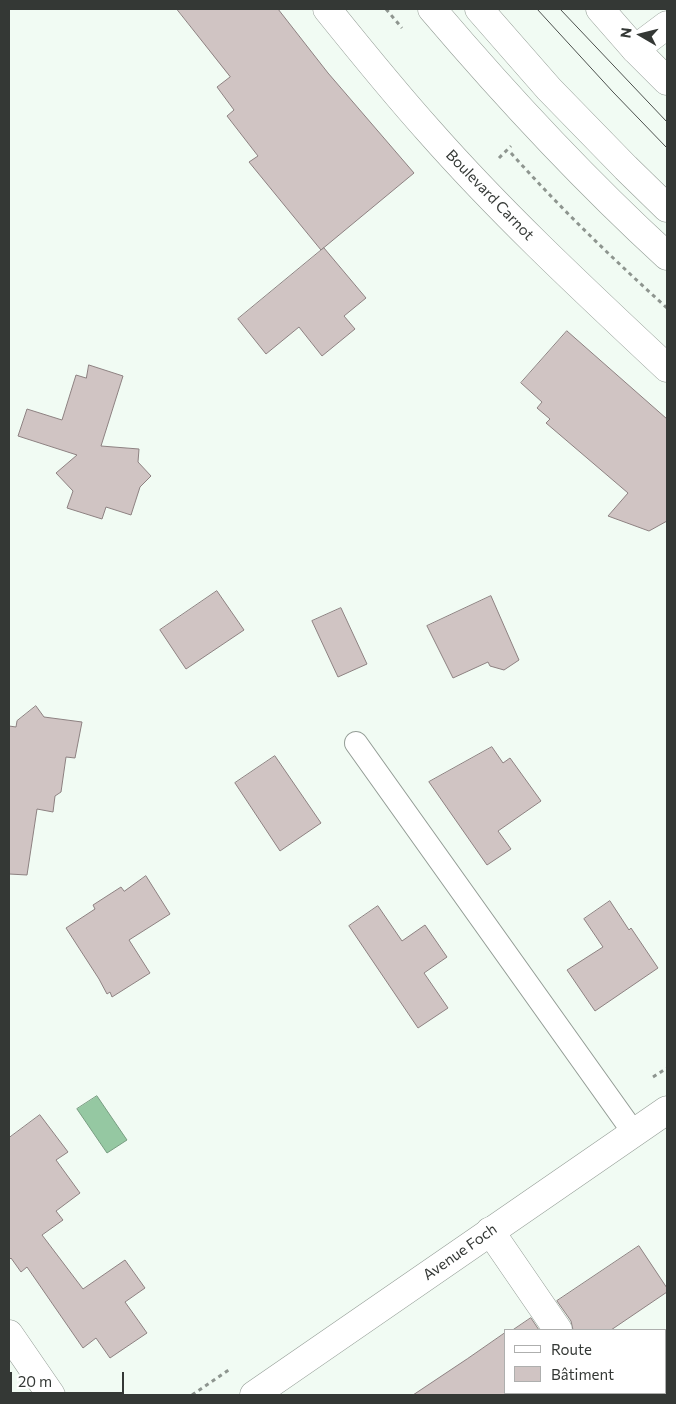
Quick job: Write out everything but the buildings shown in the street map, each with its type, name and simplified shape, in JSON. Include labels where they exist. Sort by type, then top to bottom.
[{"type":"street","name":"Boulevard Carnot","points":[[327,9],[423,125],[476,182],[562,268],[667,368]]},
{"type":"street","points":[[432,9],[532,123],[609,202],[667,256]]},
{"type":"street","points":[[479,9],[550,89],[667,208]]},
{"type":"street","points":[[600,9],[667,81]]},
{"type":"street","points":[[636,49],[667,26]]},
{"type":"street","name":"Avenue Foch","points":[[254,1395],[667,1110]]},
{"type":"street","points":[[490,1231],[557,1329]]},
{"type":"street","points":[[9,1334],[51,1395]]},
{"type":"lane","points":[[356,743],[634,1133]]},
{"type":"path","points":[[476,182],[532,123]]},
{"type":"shaded area","points":[[97,1096],[127,1140],[107,1153],[77,1109]]},
{"type":"tram line","points":[[537,9],[667,148]]},
{"type":"tram line","points":[[560,9],[667,122]]}]
